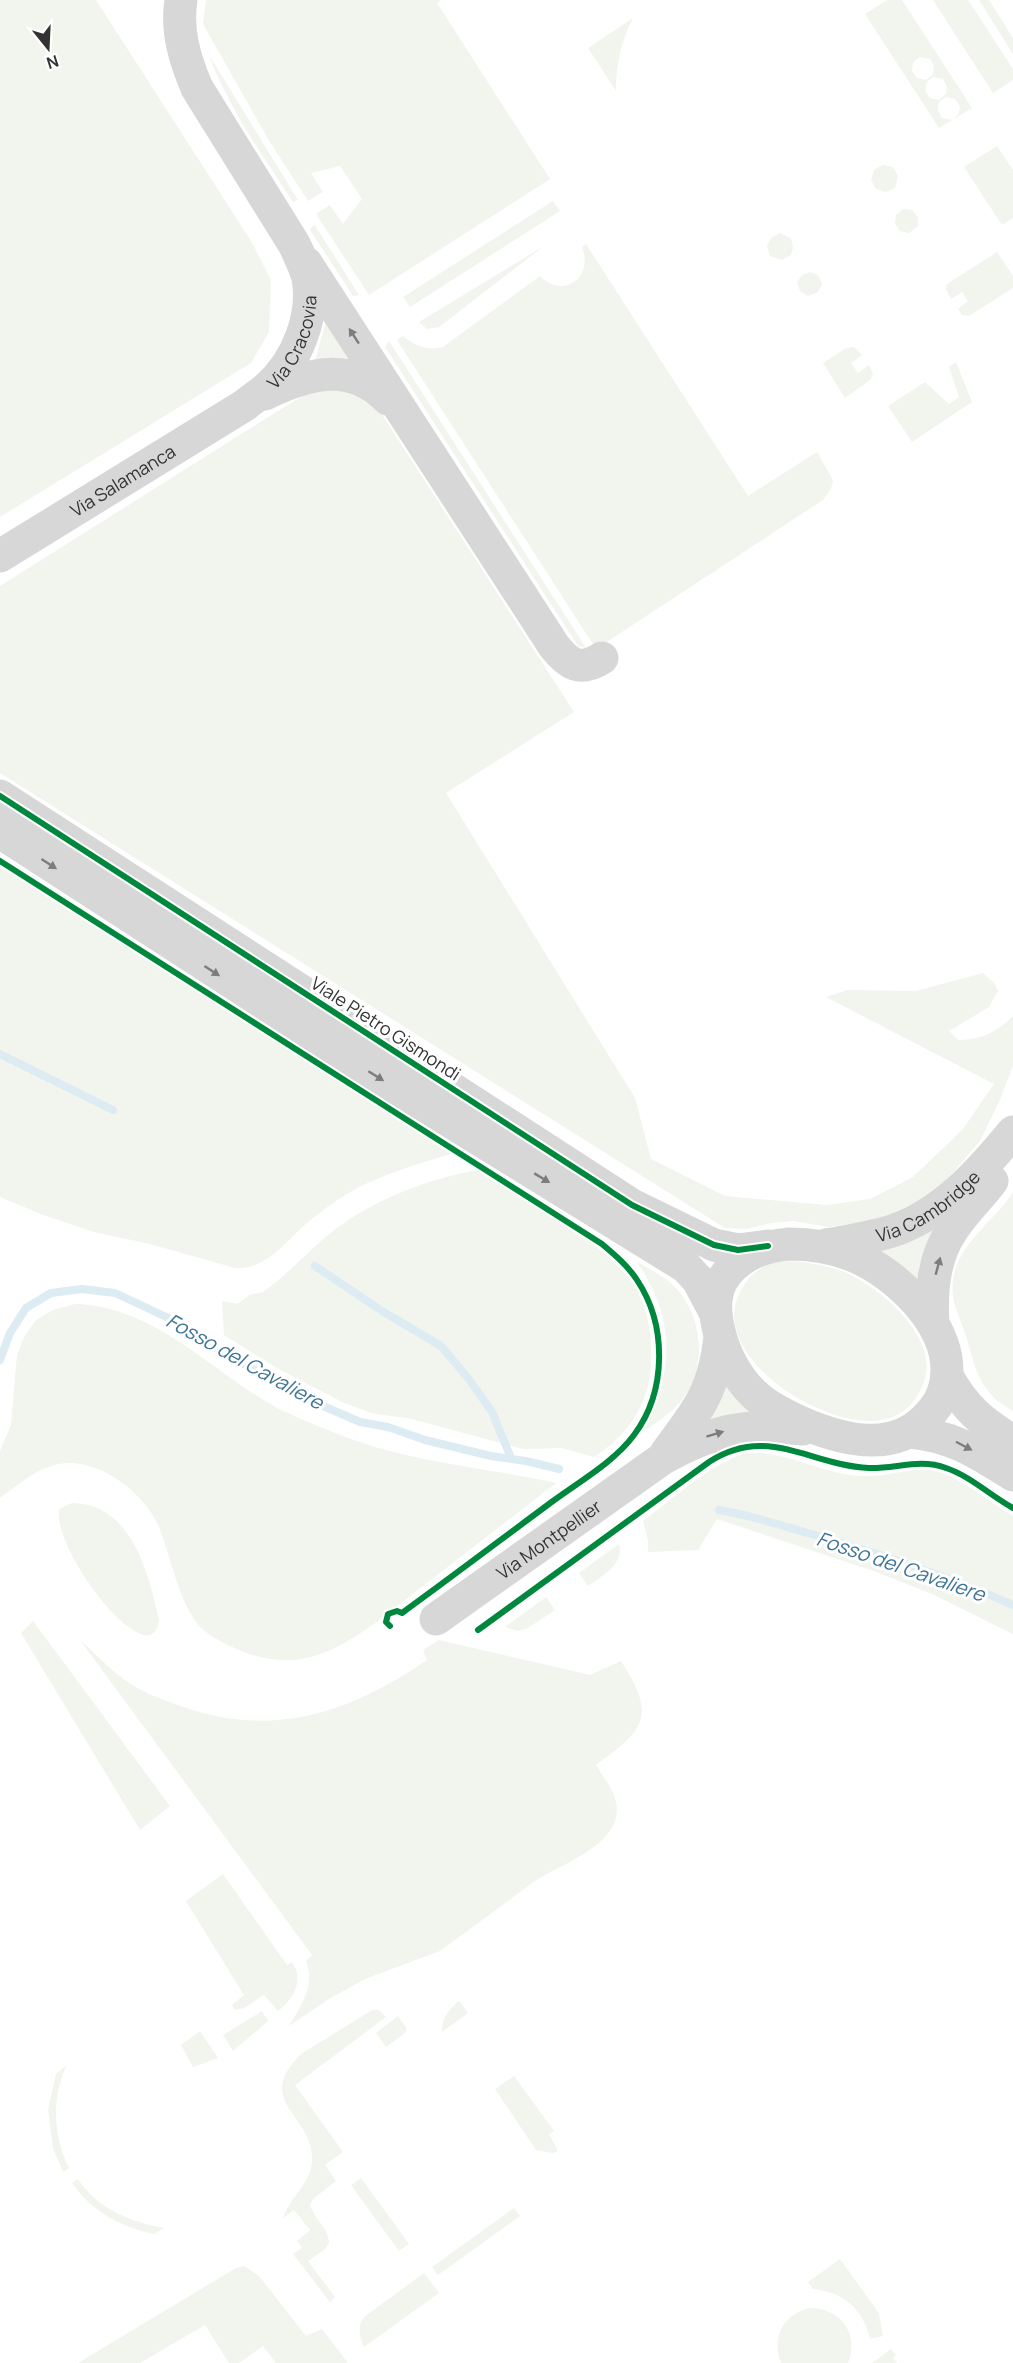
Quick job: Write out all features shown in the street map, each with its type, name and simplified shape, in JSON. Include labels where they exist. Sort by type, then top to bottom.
[{"type":"street","name":"Via Cracovia","points":[[182,0],[180,27],[186,61],[197,88],[294,244],[308,280],[305,327],[298,347],[285,368],[268,388],[245,405]]},
{"type":"street","points":[[294,244],[563,658],[583,666],[602,658]]},
{"type":"street","name":"Via Cracovia","points":[[245,405],[301,379],[339,374],[352,376],[371,384],[408,420]]},
{"type":"street","name":"Via Salamanca","points":[[0,556],[245,405]]},
{"type":"street","name":"Viale Pietro Gismondi","points":[[0,796],[632,1205],[714,1245],[738,1250],[768,1246]]},
{"type":"street","points":[[0,832],[375,1076],[662,1250],[692,1272],[704,1289],[734,1369],[755,1395],[777,1411],[820,1431],[850,1439],[890,1439],[909,1432],[924,1420],[943,1394],[947,1376]]},
{"type":"street","name":"Via Cambridge","points":[[823,1246],[890,1232],[925,1216],[960,1189],[989,1161],[1013,1132]]},
{"type":"street","name":"Via Cambridge","points":[[933,1323],[932,1287],[942,1249],[951,1232],[991,1182],[1013,1137]]},
{"type":"street","points":[[718,1325],[717,1293],[727,1273],[739,1262],[768,1246],[789,1244],[823,1246],[856,1257],[881,1270],[911,1296],[933,1323],[943,1351],[947,1376],[959,1398],[973,1413],[1013,1441]]},
{"type":"street","name":"Via Montpellier","points":[[662,1459],[706,1396],[714,1375],[718,1325]]},
{"type":"street","name":"Via Montpellier","points":[[436,1619],[662,1459],[692,1442],[736,1429],[768,1427],[820,1431]]},
{"type":"street","points":[[909,1432],[953,1441],[1013,1475]]},
{"type":"shaded area","points":[[0,0],[96,0],[251,241],[271,280],[269,332],[251,363],[0,517]]},
{"type":"shaded area","points":[[206,0],[441,0],[437,3],[550,179],[369,295],[316,214],[330,205],[343,224],[362,199],[340,166],[311,173],[323,192],[308,201],[268,139],[203,24]]},
{"type":"shaded area","points":[[887,0],[902,0],[972,108],[939,128],[865,14]],"holes":[[[920,57],[930,59],[934,66],[933,74],[926,80],[917,78],[912,71],[913,62]],[[933,77],[943,79],[947,86],[946,94],[939,100],[930,98],[925,91],[927,82]],[[946,97],[955,99],[960,106],[959,114],[952,120],[942,118],[938,111],[939,102]]]},
{"type":"shaded area","points":[[933,0],[968,0],[1013,69],[1013,80],[993,93]]},
{"type":"shaded area","points":[[979,0],[989,0],[1013,38],[1013,54]]},
{"type":"shaded area","points":[[633,18],[620,53],[616,91],[588,48]]},
{"type":"shaded area","points":[[209,55],[298,200],[293,202],[247,131]]},
{"type":"shaded area","points":[[997,146],[1013,170],[1013,218],[1002,225],[964,167]]},
{"type":"shaded area","points":[[883,165],[893,167],[898,176],[895,188],[886,192],[876,189],[871,180],[874,170]]},
{"type":"shaded area","points":[[553,201],[560,211],[410,307],[403,297]]},
{"type":"shaded area","points":[[903,209],[912,210],[918,217],[918,226],[909,233],[900,231],[895,224],[896,215]]},
{"type":"shaded area","points":[[314,224],[359,295],[353,296],[310,230]]},
{"type":"shaded area","points":[[780,233],[791,238],[793,248],[791,255],[782,260],[770,256],[767,246],[771,238]]},
{"type":"shaded area","points":[[586,244],[748,496],[817,452],[833,480],[831,489],[823,500],[596,649],[397,340],[403,336],[422,347],[443,347],[540,276],[558,286],[574,282],[584,268],[585,258],[582,247]]},
{"type":"shaded area","points":[[544,246],[439,327],[427,329],[419,322]]},
{"type":"shaded area","points":[[997,252],[1013,276],[1013,288],[969,316],[962,315],[958,309],[968,301],[962,292],[951,299],[946,289],[947,284]]},
{"type":"shaded area","points":[[810,272],[818,275],[822,284],[818,292],[808,296],[800,291],[797,282],[802,275]]},
{"type":"shaded area","points":[[327,317],[351,357],[344,362],[315,361]]},
{"type":"shaded area","points":[[389,341],[586,648],[578,646],[385,347]]},
{"type":"shaded area","points":[[854,347],[862,355],[851,363],[858,373],[869,365],[873,374],[870,380],[845,398],[823,363],[846,348]]},
{"type":"shaded area","points":[[956,362],[972,402],[912,442],[888,406],[925,382],[949,404],[959,397],[949,367]]},
{"type":"shaded area","points":[[323,386],[372,399],[574,712],[446,793],[635,1098],[651,1159],[725,1196],[827,1205],[870,1199],[913,1177],[963,1129],[994,1084],[826,997],[847,990],[916,991],[983,973],[994,983],[998,991],[989,1007],[949,1031],[958,1040],[974,1039],[995,1030],[1013,1016],[1013,1066],[980,1141],[950,1176],[928,1196],[882,1219],[829,1227],[793,1221],[746,1229],[725,1228],[0,773],[0,586],[307,393]]},
{"type":"shaded area","points":[[0,866],[451,1154],[388,1174],[352,1191],[312,1219],[266,1259],[246,1267],[235,1268],[150,1244],[94,1232],[0,1197]]},
{"type":"shaded area","points":[[479,1170],[590,1242],[627,1276],[642,1300],[651,1345],[650,1378],[646,1392],[626,1429],[606,1449],[594,1457],[562,1448],[523,1449],[412,1419],[371,1413],[342,1402],[277,1368],[224,1335],[222,1301],[238,1304],[249,1295],[263,1292],[336,1229],[376,1204],[428,1182]]},
{"type":"shaded area","points":[[1013,1192],[1013,1411],[993,1397],[980,1378],[956,1310],[952,1285],[957,1265],[968,1245]]},
{"type":"shaded area","points":[[942,1215],[925,1291],[875,1249]]},
{"type":"shaded area","points":[[636,1261],[666,1279],[683,1298],[696,1325],[699,1356],[692,1384],[684,1397],[670,1412],[642,1433],[661,1389],[666,1346],[664,1324],[658,1303]]},
{"type":"shaded area","points":[[779,1261],[811,1263],[842,1271],[874,1289],[905,1317],[917,1334],[924,1351],[926,1369],[922,1387],[908,1408],[886,1419],[862,1420],[834,1414],[805,1402],[778,1385],[756,1364],[740,1340],[734,1315],[741,1290],[748,1279],[767,1265]]},
{"type":"shaded area","points":[[75,1304],[104,1308],[131,1316],[182,1344],[279,1409],[351,1439],[427,1460],[556,1483],[374,1624],[339,1646],[305,1658],[288,1660],[270,1659],[251,1654],[215,1638],[198,1624],[178,1585],[158,1525],[142,1501],[118,1480],[89,1466],[74,1463],[59,1464],[35,1473],[0,1498],[0,1451],[11,1425],[17,1355],[25,1335],[36,1320],[53,1310]]},
{"type":"shaded area","points":[[724,1383],[732,1395],[750,1413],[711,1419],[719,1403]]},
{"type":"shaded area","points":[[745,1453],[776,1455],[851,1475],[876,1476],[914,1470],[942,1473],[959,1481],[1013,1516],[1013,1634],[932,1594],[874,1571],[717,1519],[698,1550],[648,1552],[648,1540],[643,1521],[706,1473]]},
{"type":"shaded area","points":[[72,1503],[93,1506],[109,1515],[123,1528],[134,1544],[149,1582],[159,1620],[152,1634],[140,1633],[123,1622],[104,1603],[86,1579],[61,1529],[59,1509]]},
{"type":"shaded area","points":[[619,1544],[620,1551],[616,1563],[588,1586],[579,1573]]},
{"type":"shaded area","points":[[546,1597],[555,1610],[528,1628],[518,1631],[505,1627]]},
{"type":"shaded area","points":[[33,1621],[170,1806],[140,1830],[21,1633]]},
{"type":"shaded area","points":[[80,1640],[116,1673],[145,1692],[186,1708],[219,1717],[282,1720],[312,1715],[341,1706],[370,1694],[427,1660],[423,1650],[439,1640],[590,1675],[621,1661],[639,1696],[642,1709],[635,1731],[596,1765],[613,1793],[617,1810],[614,1824],[593,1848],[535,1881],[440,1951],[365,1979],[329,1999],[289,2026],[306,1995],[309,1970],[306,1961],[312,1955]]},
{"type":"shaded area","points":[[223,1874],[287,1965],[292,1962],[296,1969],[295,1989],[278,2011],[264,1995],[244,2008],[235,2010],[232,2005],[244,1995],[186,1901]]},
{"type":"shaded area","points":[[459,2001],[468,2013],[442,2032],[446,2014]]},
{"type":"shaded area","points":[[372,2010],[379,2010],[386,2017],[295,2085],[343,2152],[325,2165],[336,2181],[313,2199],[310,2205],[327,2233],[329,2243],[325,2249],[308,2261],[335,2297],[330,2302],[293,2254],[302,2248],[297,2241],[310,2230],[294,2210],[283,2218],[308,2176],[312,2161],[310,2145],[283,2097],[282,2085],[287,2071],[301,2054]]},
{"type":"shaded area","points":[[262,2011],[268,2021],[233,2051],[223,2035]]},
{"type":"shaded area","points":[[398,2016],[406,2027],[406,2032],[386,2047],[376,2033]]},
{"type":"shaded area","points":[[200,2031],[218,2058],[193,2067],[181,2045]]},
{"type":"shaded area","points":[[67,2065],[56,2104],[57,2130],[69,2168],[63,2172],[53,2148],[48,2110],[56,2074]]},
{"type":"shaded area","points":[[514,2076],[554,2131],[549,2134],[558,2151],[553,2153],[536,2150],[495,2089]]},
{"type":"shaded area","points":[[361,2178],[409,2244],[399,2251],[351,2185]]},
{"type":"shaded area","points":[[78,2179],[95,2198],[116,2213],[164,2228],[154,2234],[130,2227],[108,2216],[88,2202],[80,2193],[72,2183]]},
{"type":"shaded area","points":[[514,2208],[520,2216],[438,2275],[432,2267]]},
{"type":"shaded area","points":[[840,2259],[879,2313],[883,2336],[870,2339],[862,2319],[850,2304],[834,2294],[813,2289],[808,2282]]},
{"type":"shaded area","points":[[244,2266],[259,2276],[306,2336],[322,2329],[348,2363],[276,2363],[263,2346],[239,2363],[229,2363],[205,2325],[140,2363],[78,2363],[236,2268]]},
{"type":"shaded area","points":[[424,2273],[439,2293],[364,2347],[360,2324],[364,2317]]},
{"type":"shaded area","points":[[809,2308],[830,2312],[845,2324],[851,2342],[848,2363],[781,2363],[778,2345],[782,2329],[792,2316]]},
{"type":"shaded area","points":[[891,2349],[896,2355],[893,2358],[897,2363],[872,2363]]},
{"type":"waterway","points":[[0,1054],[113,1110]]},
{"type":"waterway","points":[[315,1266],[382,1311],[441,1346],[492,1412],[511,1458]]},
{"type":"waterway","name":"Fosso del Cavaliere","points":[[0,1360],[10,1333],[26,1308],[51,1293],[82,1289],[115,1293],[177,1322],[231,1358],[268,1376],[300,1396],[360,1422],[388,1427],[425,1440],[491,1456],[559,1469]]},
{"type":"waterway","name":"Fosso del Cavaliere","points":[[719,1510],[764,1520],[886,1557],[963,1584],[1013,1605]]},
{"type":"cycle path","points":[[0,796],[632,1205],[714,1245],[738,1250],[768,1246]]},
{"type":"cycle path","points":[[0,861],[602,1244],[630,1270],[647,1298],[654,1317],[659,1358],[653,1399],[634,1435],[617,1454],[596,1471],[402,1613],[397,1611],[388,1614],[386,1622],[390,1626]]},
{"type":"cycle path","points":[[478,1630],[709,1462],[730,1451],[750,1446],[769,1446],[869,1468],[917,1464],[936,1465],[964,1476],[1013,1508]]}]
